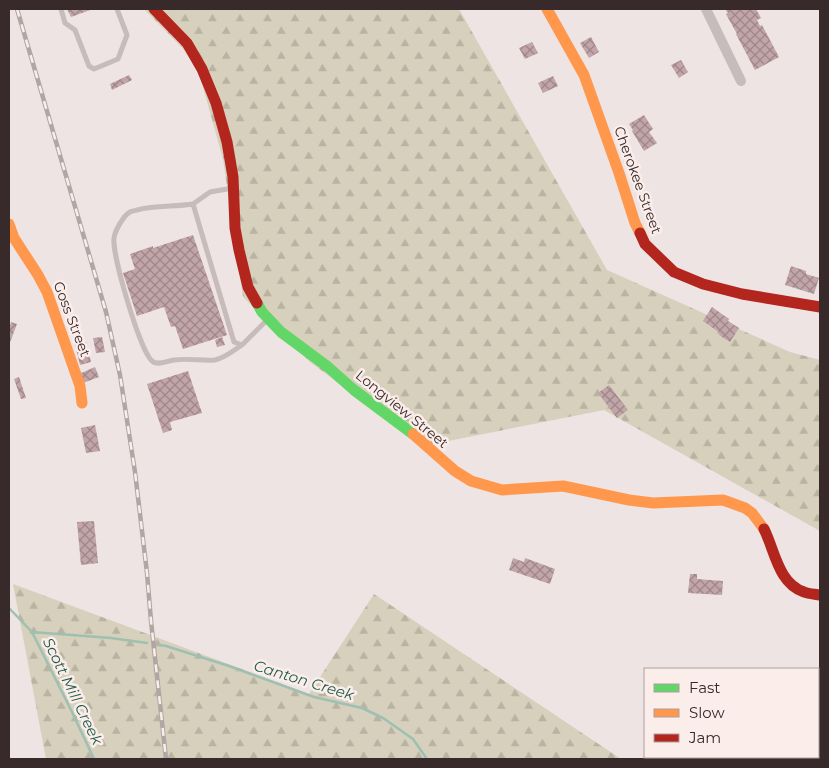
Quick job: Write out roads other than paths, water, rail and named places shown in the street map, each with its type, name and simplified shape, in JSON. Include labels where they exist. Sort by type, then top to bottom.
[{"type":"street","name":"Longview Street","points":[[154,9],[187,43],[202,70],[216,103],[227,142],[233,177],[235,228],[242,266],[248,287],[255,301],[268,319],[281,332],[417,437],[455,471],[471,481],[502,490],[563,486],[628,500],[654,503],[723,500],[745,508],[752,513],[770,541],[781,571],[787,581],[806,593],[820,595]]},
{"type":"street","name":"Cherokee Street","points":[[547,9],[584,76],[619,172],[635,223],[645,244],[674,272],[703,284],[742,294],[820,307]]},
{"type":"street","points":[[706,9],[741,80]]},
{"type":"street","name":"Goss Street","points":[[9,224],[14,238],[38,274],[47,292],[80,386],[82,403]]},
{"type":"lane","points":[[60,9],[65,24],[75,30],[89,66],[94,69],[118,59],[127,35],[117,9]]},
{"type":"lane","points":[[234,188],[210,192],[194,204],[149,207],[129,212],[117,228],[114,238],[114,251],[130,310],[142,344],[152,362],[188,359],[216,360],[228,355],[242,345],[268,319]]},
{"type":"lane","points":[[194,204],[234,342],[242,345]]},
{"type":"waterway","name":"Scott Mill Creek","points":[[9,608],[32,632],[94,759]]},
{"type":"waterway","name":"Canton Creek","points":[[32,632],[111,638],[147,643]]},
{"type":"waterway","name":"Canton Creek","points":[[160,645],[229,666],[314,697],[362,708],[383,718],[413,739],[427,759]]},
{"type":"railway","points":[[17,9],[106,312],[120,375],[135,472],[166,759]]}]
